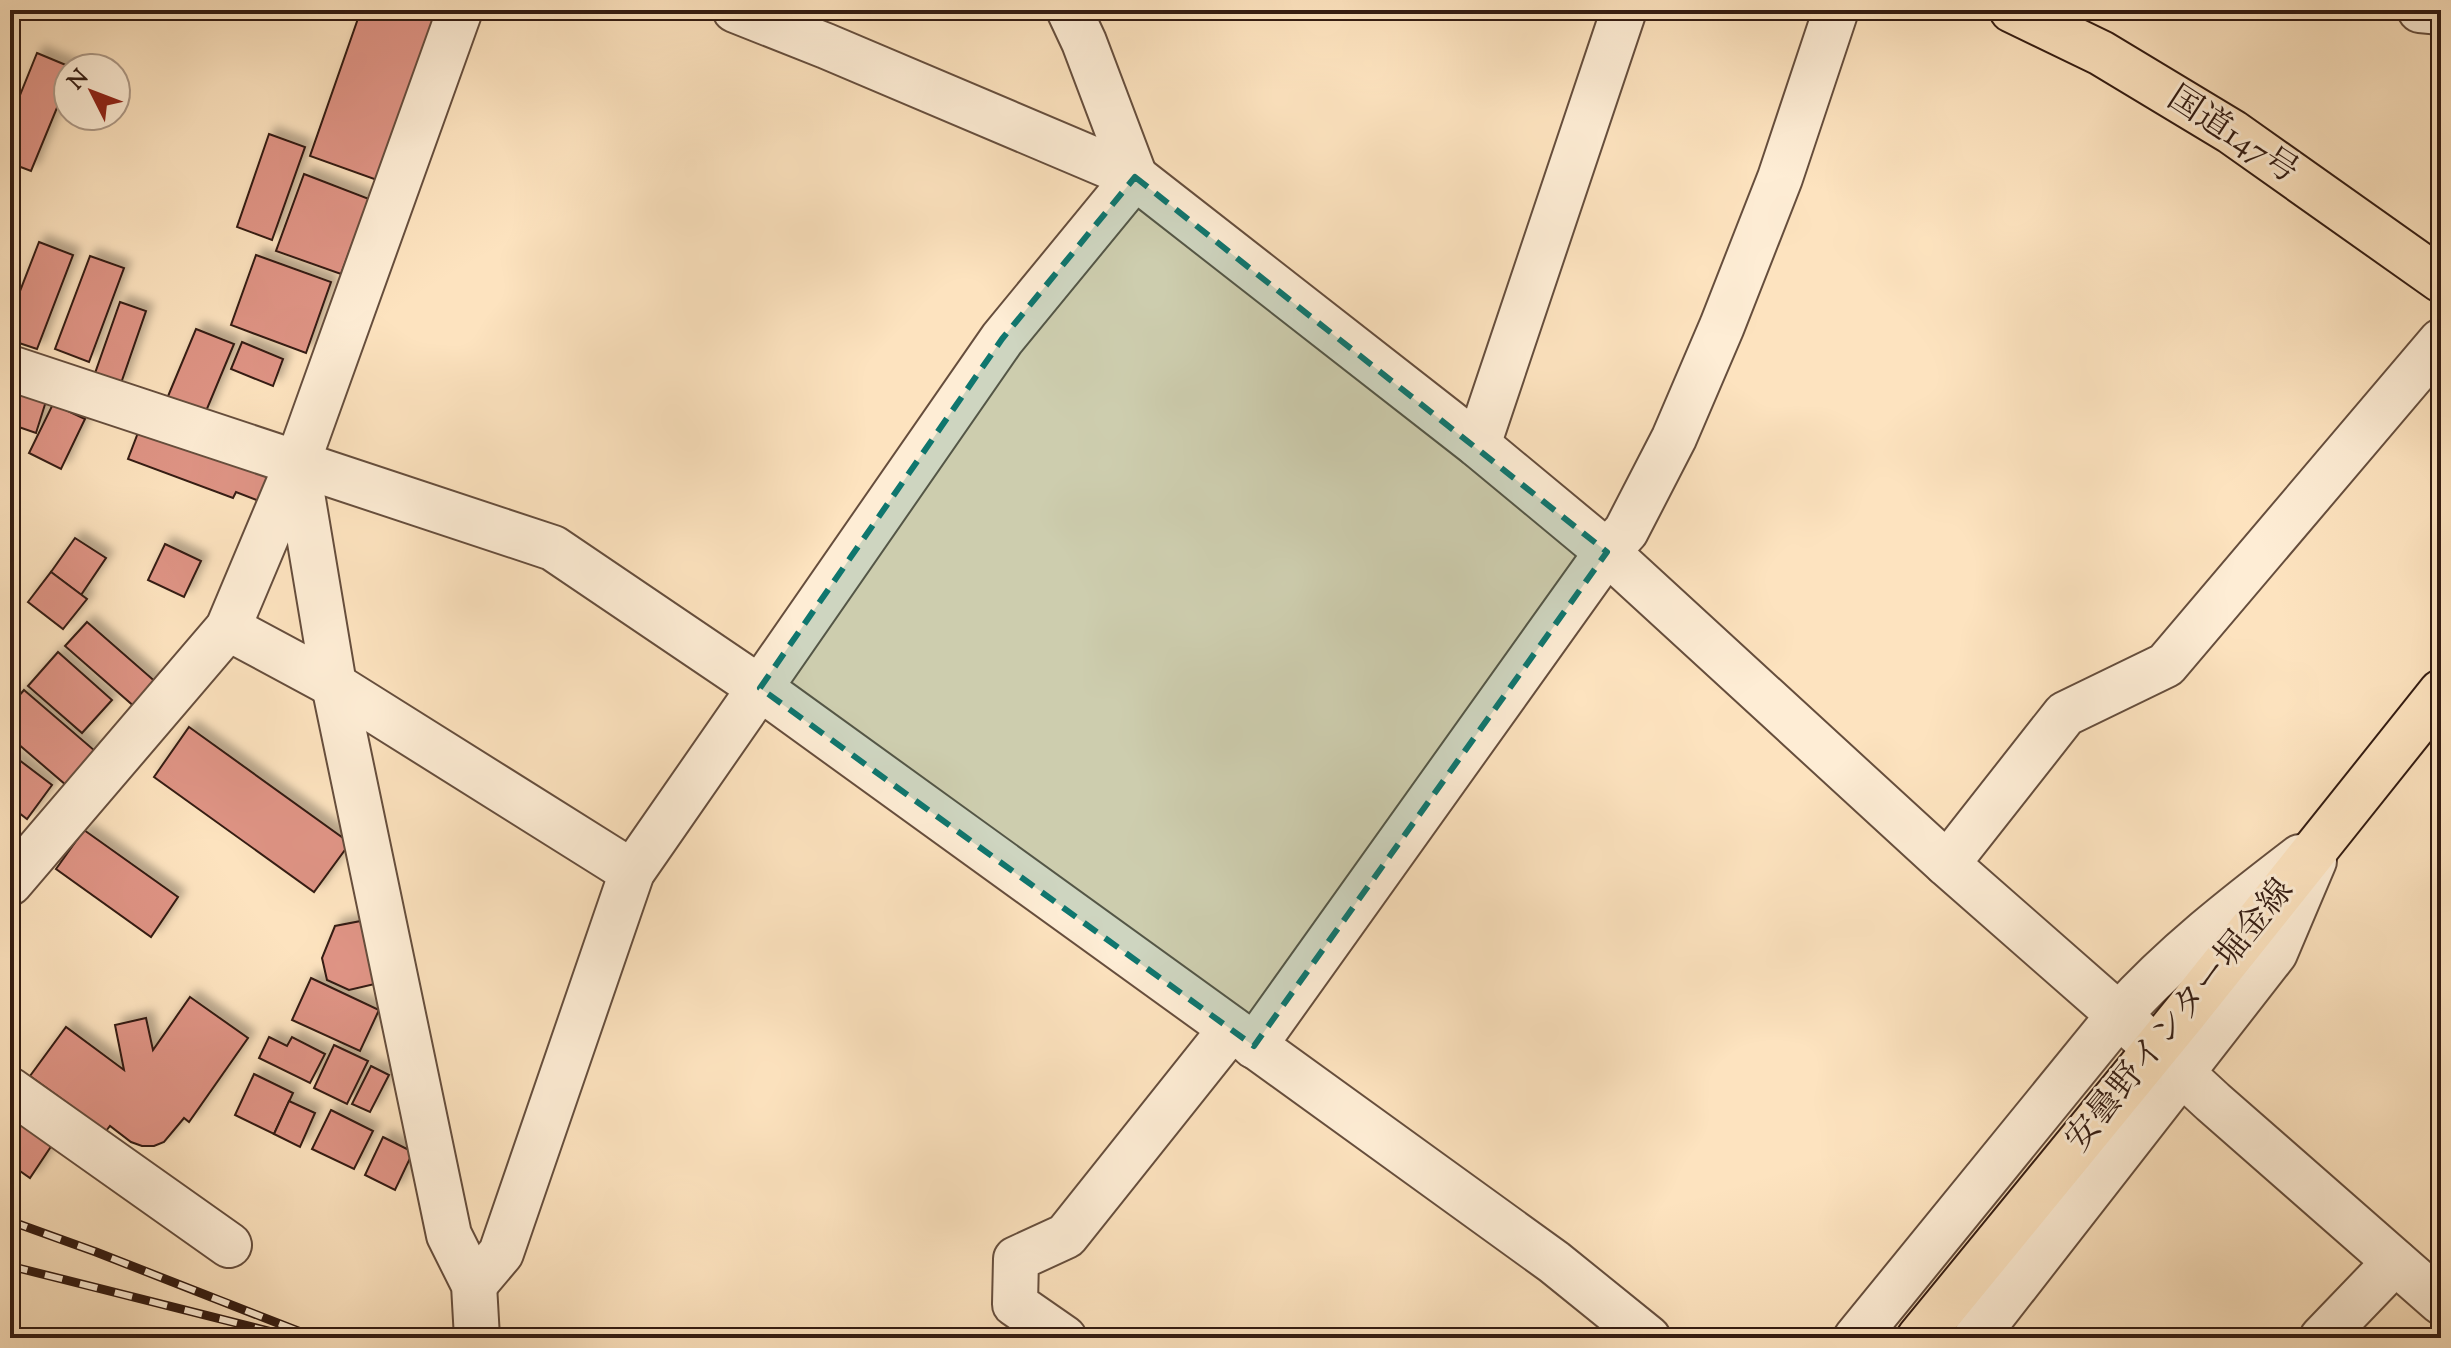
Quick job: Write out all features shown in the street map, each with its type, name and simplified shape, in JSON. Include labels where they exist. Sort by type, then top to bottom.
[{"type":"main road","name":"国道147号","points":[[2012,10],[2101,53],[2232,132],[2437,268]]},
{"type":"main road","name":"安曇野インター堀金線","points":[[1921,1336],[2169,1062],[2323,840],[2441,692]]},
{"type":"street","points":[[10,883],[228,628],[297,464],[460,10]]},
{"type":"street","points":[[735,10],[1135,177],[1478,445],[1607,552],[1947,864],[2441,1302]]},
{"type":"street","points":[[1069,10],[1135,177]]},
{"type":"street","points":[[1478,445],[1624,10]]},
{"type":"street","points":[[1064,1338],[1015,1304],[1016,1259],[1066,1236],[1243,1037],[1607,552],[1626,531],[1674,438],[1722,326],[1780,178],[1836,10]]},
{"type":"street","points":[[2420,10],[2441,12]]},
{"type":"street","points":[[474,1285],[501,1253],[632,872],[1002,339],[1135,177]]},
{"type":"street","points":[[1947,864],[2065,714],[2166,665],[2441,341]]},
{"type":"street","points":[[10,368],[553,548],[760,688],[1554,1262],[1648,1338]]},
{"type":"street","points":[[297,464],[334,685],[449,1235],[474,1285],[477,1338]]},
{"type":"street","points":[[228,628],[334,685],[632,872]]},
{"type":"street","points":[[1856,1338],[2150,981],[2237,905],[2323,840]]},
{"type":"street","points":[[1975,1338],[2169,1062]]},
{"type":"street","points":[[10,1090],[229,1245]]},
{"type":"street","points":[[2322,1338],[2395,1262]]},
{"type":"highlighted area","points":[[1135,177],[1607,552],[1254,1046],[760,688],[1002,339]]},
{"type":"building","points":[[361,10],[438,10],[377,180],[310,156]]},
{"type":"building","points":[[37,53],[52,59],[52,120],[31,171],[10,163],[10,120]]},
{"type":"building","points":[[269,134],[305,147],[272,240],[237,227]]},
{"type":"building","points":[[304,174],[369,199],[341,274],[276,251]]},
{"type":"building","points":[[39,242],[73,255],[37,349],[10,340],[10,317]]},
{"type":"building","points":[[256,255],[331,282],[306,353],[231,325]]},
{"type":"building","points":[[90,256],[124,268],[89,362],[55,349]]},
{"type":"building","points":[[120,302],[146,311],[119,389],[93,379]]},
{"type":"building","points":[[196,329],[234,344],[204,416],[166,401]]},
{"type":"building","points":[[242,342],[283,359],[273,386],[231,369]]},
{"type":"building","points":[[12,387],[47,398],[36,433],[10,424]]},
{"type":"building","points":[[53,404],[85,419],[61,469],[29,453]]},
{"type":"building","points":[[144,417],[273,466],[259,501],[236,492],[233,498],[128,459]]},
{"type":"building","points":[[75,538],[106,558],[81,595],[51,572]]},
{"type":"building","points":[[165,544],[201,561],[184,597],[148,580]]},
{"type":"building","points":[[51,572],[87,599],[63,629],[28,602]]},
{"type":"building","points":[[87,622],[158,684],[136,708],[65,646]]},
{"type":"building","points":[[58,652],[112,700],[82,733],[28,686]]},
{"type":"building","points":[[24,690],[95,751],[66,785],[10,737],[10,706]]},
{"type":"building","points":[[189,727],[350,843],[314,892],[154,777]]},
{"type":"building","points":[[10,753],[52,785],[27,819],[10,806]]},
{"type":"building","points":[[84,830],[178,897],[151,937],[56,869]]},
{"type":"building","points":[[366,920],[379,983],[349,990],[327,980],[322,958],[335,926]]},
{"type":"building","points":[[311,978],[379,1010],[360,1051],[292,1020]]},
{"type":"building","points":[[190,997],[248,1038],[189,1122],[184,1118],[164,1142],[142,1146],[131,1142],[110,1126],[106,1131],[30,1076],[66,1027],[124,1070],[115,1025],[146,1018],[153,1050]]},
{"type":"building","points":[[269,1037],[287,1046],[292,1037],[325,1054],[310,1083],[259,1058]]},
{"type":"building","points":[[334,1045],[368,1061],[347,1104],[314,1088]]},
{"type":"building","points":[[371,1066],[389,1075],[370,1112],[352,1104]]},
{"type":"building","points":[[254,1074],[293,1093],[274,1134],[235,1115]]},
{"type":"building","points":[[289,1101],[315,1113],[300,1147],[274,1134]]},
{"type":"building","points":[[331,1110],[373,1131],[354,1169],[312,1149]]},
{"type":"building","points":[[10,1116],[52,1145],[30,1178],[10,1164]]},
{"type":"building","points":[[383,1137],[413,1152],[395,1190],[365,1175]]},
{"type":"railway","points":[[10,1221],[316,1338]]},
{"type":"railway","points":[[10,1266],[280,1334]]}]
